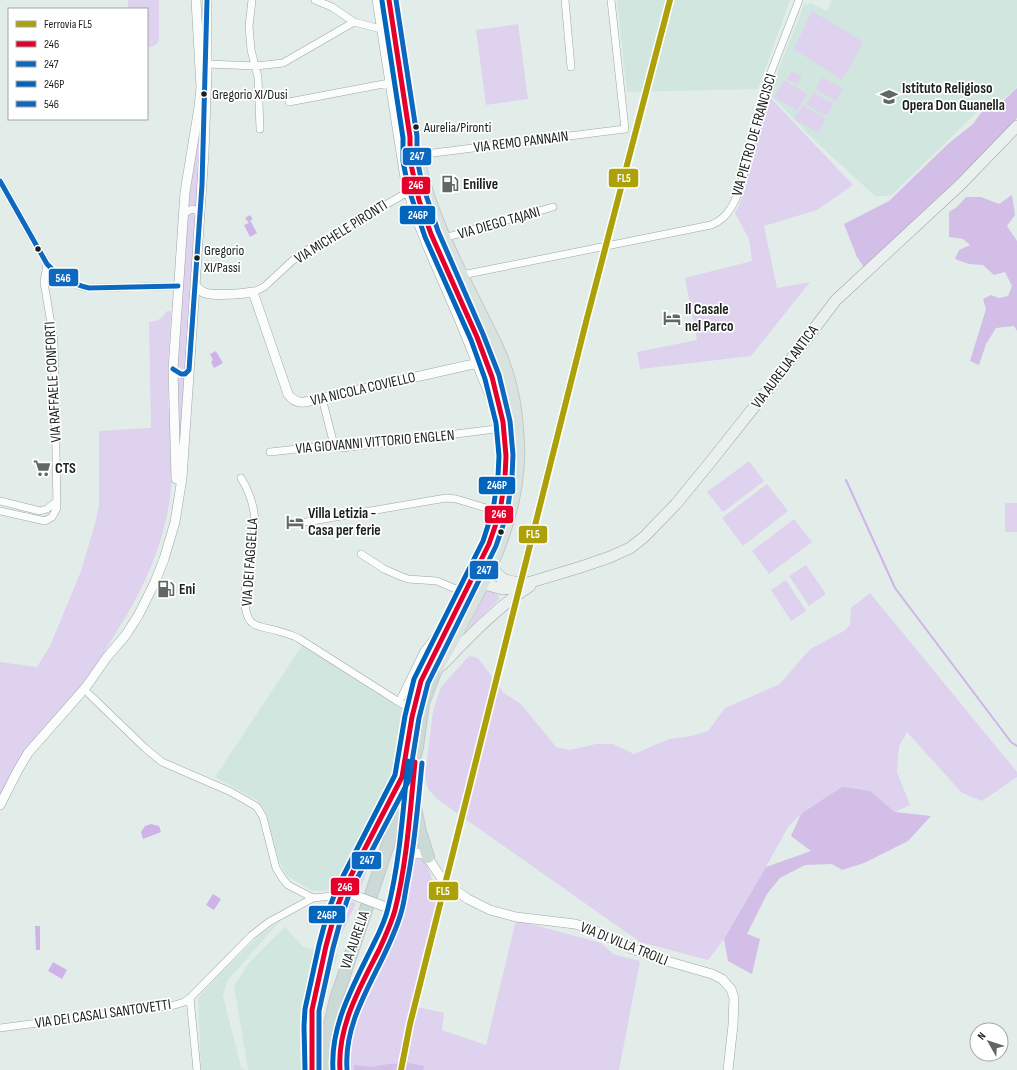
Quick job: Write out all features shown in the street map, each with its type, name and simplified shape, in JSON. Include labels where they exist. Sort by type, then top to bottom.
[{"type":"highway","name":"VIA AURELIA","points":[[328,1070],[329,1029],[336,999],[406,791],[416,747],[422,709],[427,690],[434,674]]},
{"type":"highway","name":"VIA AURELIA","points":[[319,1070],[322,1031],[330,990],[396,799],[402,777],[413,711]]},
{"type":"highway","points":[[405,857],[416,747]]},
{"type":"highway","points":[[312,1070],[311,1026],[315,995],[335,913],[346,894],[402,777]]},
{"type":"highway","points":[[412,790],[417,821],[428,857]]},
{"type":"main road","name":"VIA AURELIA","points":[[389,0],[410,137],[410,160],[415,185],[432,234],[481,348],[481,363],[492,376],[503,425],[506,467],[500,512],[477,581],[434,674]]},
{"type":"main road","name":"VIA AURELIA ANTICA","points":[[539,580],[618,554],[635,545],[644,538],[670,511],[708,465],[836,300],[960,185],[1017,126]]},
{"type":"main road","name":"VIA AURELIA","points":[[410,137],[417,155],[427,197],[444,238],[500,353],[508,375],[518,440],[518,465],[512,505],[504,533],[492,563],[465,593],[451,619],[421,681],[413,711]]},
{"type":"main road","points":[[492,563],[494,570],[498,575],[507,581],[539,580]]},
{"type":"main road","points":[[477,581],[502,589],[539,580]]},
{"type":"main road","points":[[486,619],[507,602],[539,580]]},
{"type":"main road","points":[[434,674],[502,600],[504,593],[502,589]]},
{"type":"street","points":[[107,656],[114,642],[130,618],[149,580],[160,552],[173,502],[176,469],[173,369],[178,286],[188,167],[198,113],[200,91],[196,0]]},
{"type":"street","points":[[0,806],[28,753],[81,692],[107,656],[121,641],[140,611],[159,572],[171,536],[181,486],[194,304],[204,153],[207,64],[207,0]]},
{"type":"street","points":[[252,0],[249,26],[251,50],[258,77],[260,129]]},
{"type":"street","points":[[315,0],[332,7],[354,22],[381,29]]},
{"type":"street","name":"VIA AURELIA","points":[[376,0],[404,178],[415,217],[468,340],[481,363]]},
{"type":"street","points":[[565,0],[571,67]]},
{"type":"street","name":"VIA REMO PANNAIN","points":[[417,155],[625,129],[611,0]]},
{"type":"street","name":"VIA PIETRO DE FRANCISCI","points":[[462,275],[711,225],[722,219],[731,209],[741,185],[766,85],[799,0]]},
{"type":"street","points":[[207,64],[256,66],[275,65],[287,62],[354,22]]},
{"type":"street","points":[[289,102],[389,83],[400,70]]},
{"type":"street","points":[[0,181],[47,264],[58,275],[68,281],[89,288],[178,286]]},
{"type":"street","name":"VIA MICHELE PIRONTI","points":[[210,294],[237,294],[253,292],[264,287],[306,250],[408,192]]},
{"type":"street","name":"VIA DIEGO TAJANI","points":[[444,238],[554,207]]},
{"type":"street","points":[[183,214],[192,209],[196,210],[200,214]]},
{"type":"street","points":[[430,252],[432,234]]},
{"type":"street","name":"VIA RAFFAELE CONFORTI","points":[[0,511],[45,521],[50,519],[54,514],[57,501],[54,342],[44,282],[47,264]]},
{"type":"street","points":[[195,284],[200,290],[210,294]]},
{"type":"street","name":"VIA NICOLA COVIELLO","points":[[253,292],[288,394],[293,400],[300,402],[322,398],[481,363]]},
{"type":"street","points":[[194,304],[199,299],[210,294]]},
{"type":"street","points":[[468,340],[475,348],[481,348],[488,342],[490,337],[489,331]]},
{"type":"street","points":[[481,363],[494,365],[498,371],[511,423],[518,440]]},
{"type":"street","points":[[173,369],[182,375],[186,374],[189,370]]},
{"type":"street","points":[[322,398],[334,445]]},
{"type":"street","name":"VIA GIOVANNI VITTORIO ENGLEN","points":[[270,452],[334,445],[338,448],[342,448],[503,425]]},
{"type":"street","name":"VIA DEI FAGGELLA","points":[[241,478],[251,498],[255,519],[254,535],[244,598],[250,620],[257,625],[277,630],[298,638],[399,702]]},
{"type":"street","points":[[306,522],[446,498],[456,499],[500,512]]},
{"type":"street","points":[[0,501],[38,511],[47,509],[57,501]]},
{"type":"street","points":[[361,554],[384,569],[408,579],[437,581],[465,593]]},
{"type":"street","name":"VIA AURELIA","points":[[399,702],[424,651],[434,637],[451,619]]},
{"type":"street","points":[[89,694],[145,748],[162,762],[229,791],[257,808],[263,817],[272,858],[278,872],[288,885],[312,898],[346,894],[395,910]]},
{"type":"street","points":[[399,702],[413,711]]},
{"type":"street","points":[[405,857],[420,853],[428,857]]},
{"type":"street","name":"VIA AURELIA","points":[[340,1070],[342,1041],[350,1008],[390,926],[395,910],[405,857]]},
{"type":"street","name":"VIA DI VILLA TROILI","points":[[428,857],[440,877],[452,888],[468,899],[490,910],[516,917],[571,923],[582,926],[594,930],[632,949],[712,974],[724,980],[731,988],[734,998],[733,1025],[728,1070]]},
{"type":"street","name":"VIA DEI CASALI SANTOVETTI","points":[[0,1028],[175,1005],[184,1002],[190,998],[238,948],[257,931],[276,918],[312,898]]},
{"type":"street","points":[[190,998],[197,1070]]},
{"type":"shaded area","points":[[128,0],[159,0],[159,38],[155,45],[148,47],[148,8],[128,8]]},
{"type":"shaded area","points":[[617,0],[790,0],[758,89],[627,92]]},
{"type":"shaded area","name":"Istituto Religioso Opera Don Guanella","points":[[832,0],[1017,0],[1017,87],[1001,101],[988,101],[891,196],[875,196],[814,140],[769,94],[804,5],[811,3],[827,11]]},
{"type":"shaded area","points":[[812,11],[864,42],[842,80],[794,49]]},
{"type":"shaded area","points":[[518,24],[528,99],[486,105],[476,30]]},
{"type":"shaded area","points":[[792,71],[802,76],[797,85],[787,79]]},
{"type":"shaded area","points":[[822,77],[843,89],[836,101],[815,89]]},
{"type":"shaded area","points":[[784,80],[807,94],[797,111],[774,97]]},
{"type":"shaded area","points":[[1017,88],[1017,118],[986,152],[864,267],[857,257],[844,224],[889,201],[949,143],[973,124],[989,102],[1002,102]]},
{"type":"shaded area","points":[[813,92],[834,104],[826,116],[806,104]]},
{"type":"shaded area","points":[[767,94],[853,185],[817,210],[764,226],[777,288],[810,282],[751,356],[640,369],[637,352],[697,340],[685,278],[752,261],[749,239],[735,213],[747,182]]},
{"type":"shaded area","points":[[203,96],[197,208],[192,206],[187,207]]},
{"type":"shaded area","points":[[803,105],[826,119],[818,133],[794,119]]},
{"type":"shaded area","points":[[1012,195],[1015,215],[1007,226],[1017,241],[1017,331],[1014,326],[996,328],[986,344],[979,365],[970,361],[986,309],[983,299],[991,295],[999,298],[1008,296],[1012,286],[1005,272],[994,275],[983,265],[969,264],[955,259],[959,250],[970,245],[963,239],[949,237],[949,212],[957,207],[966,197],[981,197],[999,204]]},
{"type":"shaded area","points":[[192,214],[195,216],[186,367],[181,370],[177,369],[187,216]]},
{"type":"shaded area","points":[[250,215],[253,220],[250,220],[257,233],[250,237],[244,225],[249,223],[245,218]]},
{"type":"shaded area","points":[[167,311],[171,311],[168,383],[172,476],[168,509],[158,549],[142,587],[101,658],[83,682],[79,691],[28,749],[10,775],[0,797],[0,662],[37,667],[50,646],[81,571],[95,524],[99,506],[99,431],[151,428],[149,322],[160,319]]},
{"type":"shaded area","points":[[216,351],[223,363],[214,368],[211,362],[213,360],[210,354]]},
{"type":"shaded area","points":[[176,377],[179,379],[185,378],[179,466]]},
{"type":"shaded area","points":[[749,461],[764,481],[723,512],[707,492]]},
{"type":"shaded area","points":[[767,484],[788,511],[743,546],[722,518]]},
{"type":"shaded area","points":[[1005,503],[1017,503],[1017,532],[1005,532]]},
{"type":"shaded area","points":[[794,519],[812,542],[769,574],[752,551]]},
{"type":"shaded area","points":[[806,565],[826,594],[809,606],[789,576]]},
{"type":"shaded area","points":[[786,580],[806,611],[791,621],[771,590]]},
{"type":"shaded area","points":[[487,590],[498,595],[499,599],[467,631]]},
{"type":"shaded area","points":[[870,593],[1017,772],[1017,777],[982,801],[962,793],[907,732],[899,746],[897,772],[910,805],[895,812],[870,791],[801,814],[788,827],[724,939],[708,960],[640,942],[437,799],[428,789],[425,776],[433,711],[441,687],[469,656],[478,658],[504,693],[521,704],[556,747],[570,750],[596,744],[613,744],[634,754],[669,739],[692,736],[708,731],[725,708],[780,684],[810,649],[844,631],[850,625],[851,608]]},
{"type":"shaded area","points":[[303,644],[407,713],[389,793],[339,890],[313,891],[287,876],[279,861],[266,812],[257,800],[215,777]]},
{"type":"shaded area","points":[[842,787],[870,791],[895,812],[931,816],[908,841],[864,863],[842,870],[832,864],[805,865],[780,878],[767,894],[747,934],[760,939],[752,974],[728,961],[724,939],[766,867],[811,851],[791,836],[801,814]]},
{"type":"shaded area","points":[[151,824],[159,826],[161,832],[143,839],[141,832],[145,826]]},
{"type":"shaded area","points":[[381,828],[360,891],[355,889],[352,885]]},
{"type":"shaded area","points":[[415,859],[421,859],[426,862],[432,879],[439,886],[439,900],[425,946],[413,1006],[444,1013],[442,1030],[486,1045],[516,920],[601,943],[613,954],[640,961],[619,1070],[349,1070],[349,1057],[355,1028],[380,959],[394,937],[402,912],[410,863]]},
{"type":"shaded area","points":[[213,894],[221,899],[214,910],[206,905]]},
{"type":"shaded area","points":[[350,901],[356,903],[338,942],[330,952],[331,939],[345,903]]},
{"type":"shaded area","points":[[281,920],[227,981],[223,996],[241,1067],[245,1070],[201,1070],[198,998],[261,934]]},
{"type":"shaded area","points":[[35,926],[40,926],[40,950],[36,950]]},
{"type":"shaded area","points":[[285,927],[303,947],[338,954],[322,1006],[318,1070],[248,1070],[234,986],[249,963]]},
{"type":"shaded area","points":[[53,962],[67,970],[62,979],[48,971]]},
{"type":"shaded area","points":[[408,1063],[424,1066],[423,1070],[354,1070],[354,1065],[371,1067]]},
{"type":"waterway","points":[[846,480],[895,588],[1011,742],[1017,746]]},
{"type":"rail line","name":"FL5","points":[[401,1070],[410,1024],[586,322],[670,0]]},
{"type":"transit line","name":"546","points":[[173,369],[181,374],[185,374],[189,370],[202,185],[207,0]]},
{"type":"transit line","name":"246","points":[[312,1070],[312,1010],[335,913],[344,889],[402,777],[412,717],[421,681],[489,544],[500,512],[505,477],[506,456],[503,422],[492,377],[477,337],[431,234],[419,200],[410,160],[410,137],[389,0]]},
{"type":"transit line","name":"247","points":[[319,1070],[319,1011],[342,915],[350,892],[409,780],[419,718],[428,683],[496,546],[507,514],[512,477],[513,455],[510,421],[499,375],[483,334],[438,231],[422,183],[417,159],[417,136],[396,0]]},
{"type":"transit line","name":"246P","points":[[305,1070],[305,1009],[328,911],[338,886],[395,775],[405,716],[414,679],[483,541],[493,510],[498,476],[499,456],[496,423],[485,379],[471,340],[425,237],[408,187],[403,161],[403,138],[382,1]]},
{"type":"transit line","name":"546","points":[[0,181],[47,264],[56,273],[66,279],[89,288],[178,286]]},
{"type":"transit line","name":"246P","points":[[333,1070],[335,1038],[344,1007],[381,928],[388,908],[398,854],[408,761]]},
{"type":"transit line","name":"246","points":[[340,1070],[342,1038],[351,1008],[364,978],[386,935],[395,910],[405,855],[415,762]]},
{"type":"transit line","name":"247","points":[[347,1069],[348,1048],[358,1009],[386,952],[402,910],[410,868],[422,763]]},
{"type":"place","name":"Gregorio XI/Dusi","points":[[204,94]]},
{"type":"place","name":"Istituto Religioso Opera Don Guanella","points":[[889,97]]},
{"type":"place","name":"Aurelia/Pironti","points":[[416,127]]},
{"type":"place","name":"Enilive","points":[[450,184]]},
{"type":"place","name":"Gregorio XI/Passi","points":[[197,258]]},
{"type":"place","name":"Il Casale nel Parco","points":[[672,318]]},
{"type":"place","name":"CTS","points":[[42,468]]},
{"type":"place","name":"Villa Letizia - Casa per ferie","points":[[295,522]]},
{"type":"place","name":"Eni","points":[[166,589]]}]
